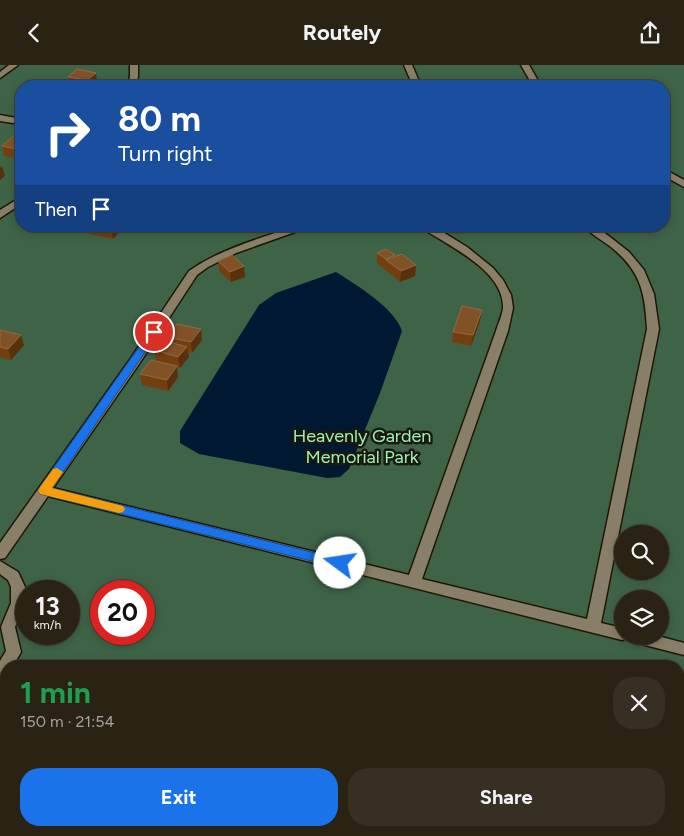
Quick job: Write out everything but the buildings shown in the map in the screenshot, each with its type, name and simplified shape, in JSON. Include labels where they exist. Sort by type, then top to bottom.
[{"type":"lane","points":[[0,76],[14,65]]},
{"type":"lane","points":[[133,80],[134,65]]},
{"type":"lane","points":[[408,65],[414,80]]},
{"type":"lane","points":[[525,65],[534,80]]},
{"type":"lane","points":[[0,118],[13,120]]},
{"type":"lane","points":[[670,176],[684,184]]},
{"type":"lane","points":[[0,215],[15,204]]},
{"type":"lane","points":[[0,553],[135,361],[193,273],[204,264],[224,255],[290,232]]},
{"type":"lane","points":[[414,582],[502,331],[508,307],[504,290],[491,272],[469,253],[435,232]]},
{"type":"lane","points":[[593,626],[653,329],[649,292],[636,266],[612,242],[597,232]]},
{"type":"lane","points":[[44,491],[614,631]]},
{"type":"lane","points":[[0,566],[13,576],[18,587],[18,603],[4,629],[14,652],[9,660]]},
{"type":"lane","points":[[669,645],[684,649]]},
{"type":"green space","name":"Heavenly Garden Memorial Park","points":[[0,65],[684,65],[684,660],[0,660]]},
{"type":"water","points":[[336,272],[364,290],[392,314],[402,331],[380,393],[349,469],[340,477],[327,478],[199,454],[180,443],[180,431],[259,305],[276,293]]},
{"type":"slow traffic","points":[[57,472],[44,491],[119,509]]},
{"type":"route","points":[[154,332],[44,491],[340,563]]}]
